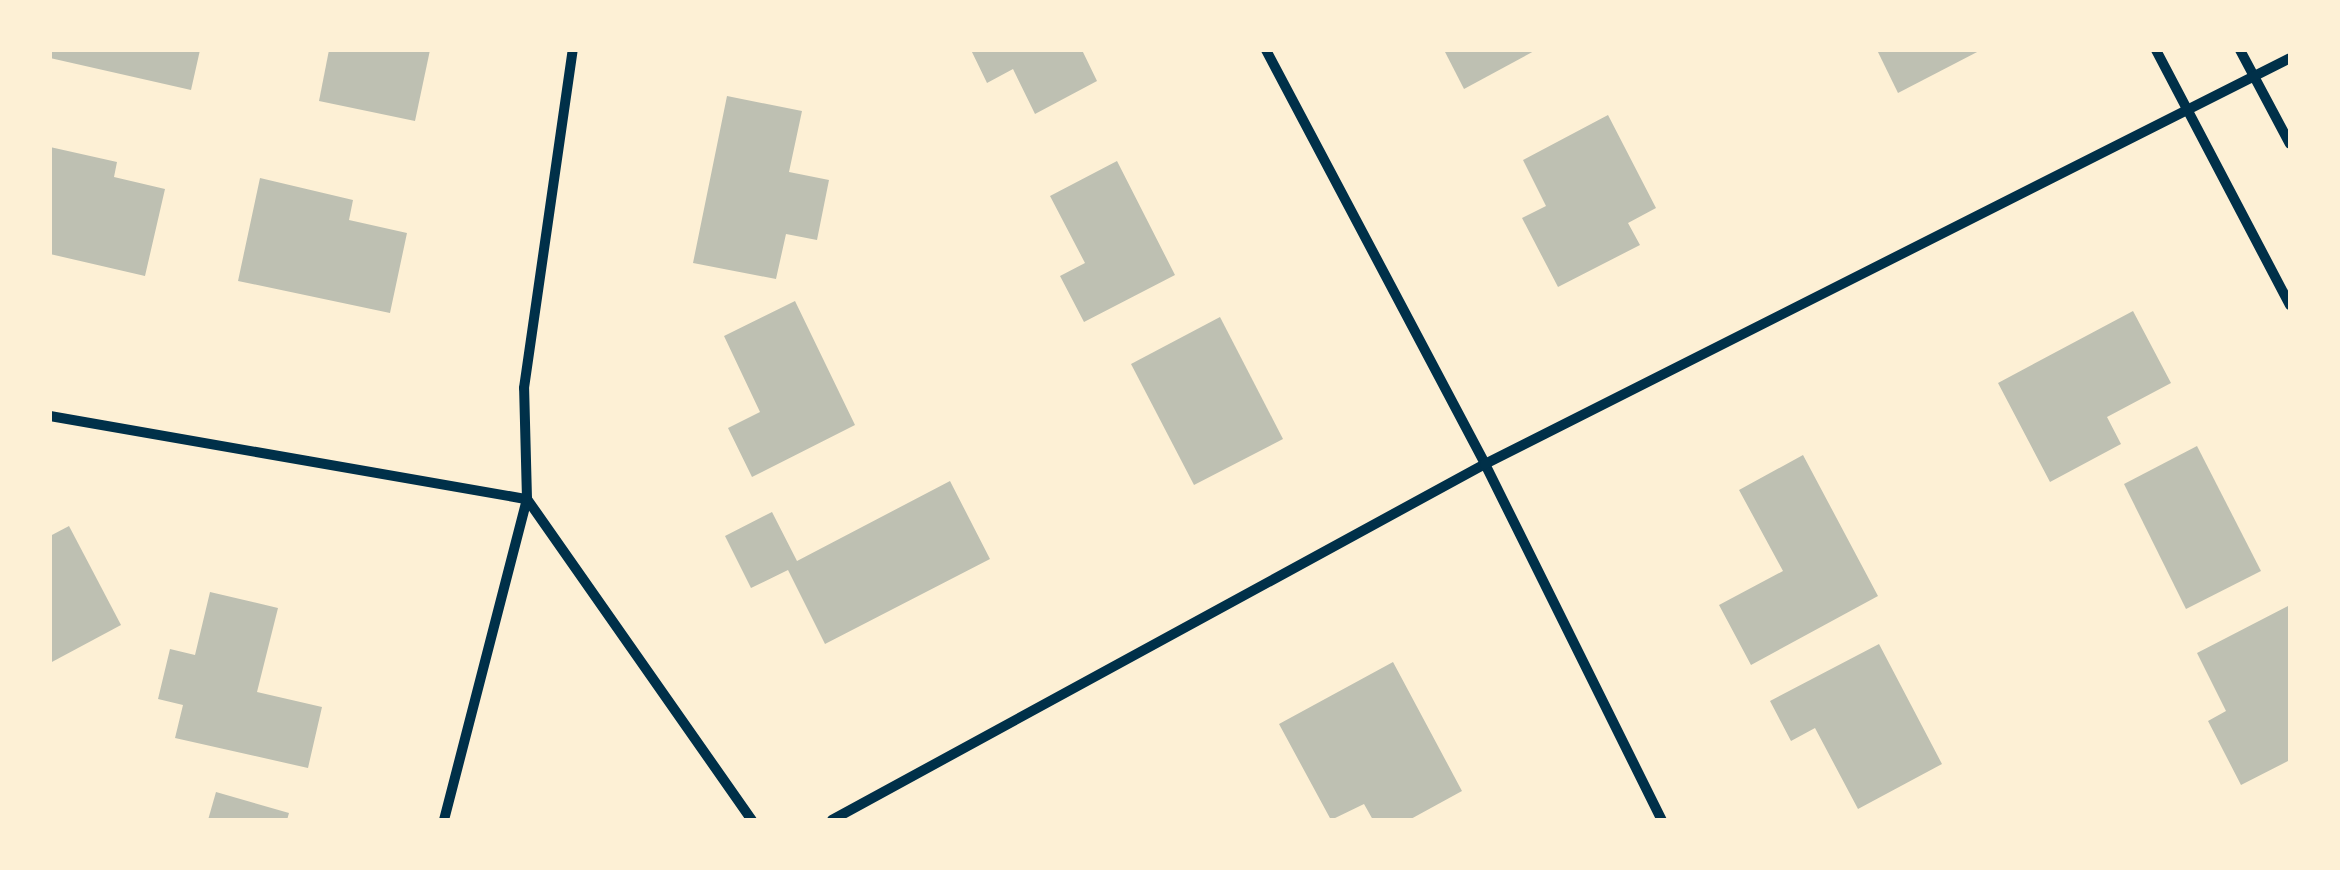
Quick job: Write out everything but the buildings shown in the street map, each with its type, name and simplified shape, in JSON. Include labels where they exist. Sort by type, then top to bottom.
[{"type":"street","points":[[444,820],[527,499],[524,388],[573,50]]},
{"type":"street","points":[[1266,50],[1485,464],[1662,820]]},
{"type":"street","points":[[2156,50],[2290,304]]},
{"type":"street","points":[[2240,50],[2290,144]]},
{"type":"street","points":[[832,820],[1485,464],[2290,58]]},
{"type":"street","points":[[50,416],[527,499],[752,820]]}]
